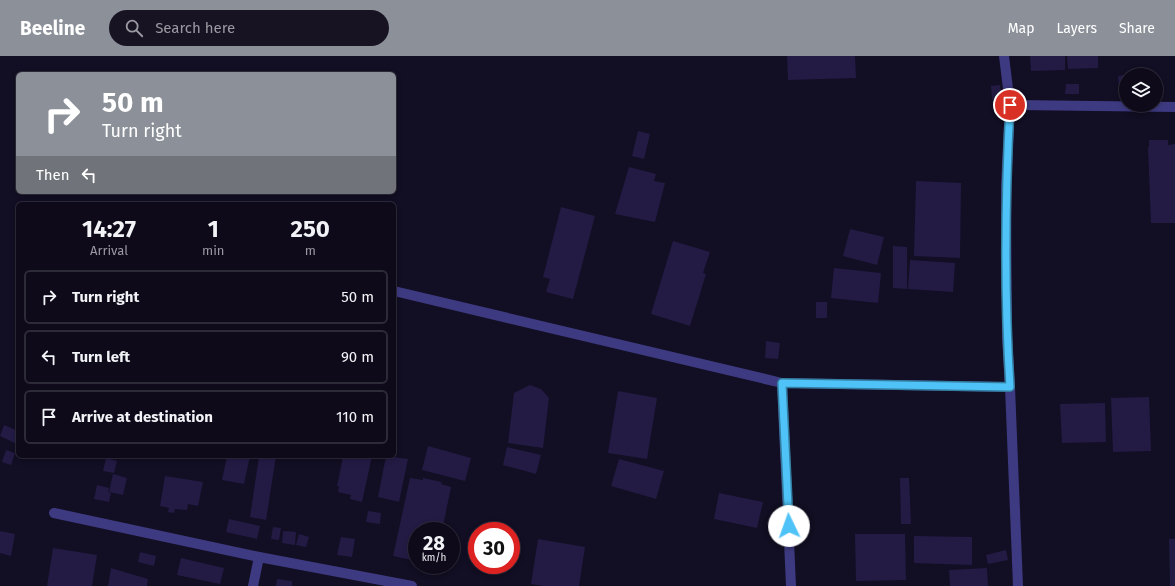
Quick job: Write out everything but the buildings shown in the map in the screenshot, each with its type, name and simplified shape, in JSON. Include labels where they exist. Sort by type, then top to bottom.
[{"type":"street","points":[[1004,56],[1010,105],[1006,186],[1007,338],[1018,586]]},
{"type":"street","points":[[1010,105],[1175,107]]},
{"type":"street","points":[[396,291],[782,383],[1010,387]]},
{"type":"street","points":[[782,383],[791,586]]},
{"type":"street","points":[[54,513],[259,557],[412,586]]},
{"type":"street","points":[[253,586],[259,557]]},
{"type":"route","points":[[789,526],[782,383],[1010,387],[1007,338],[1006,186],[1010,105]]}]
